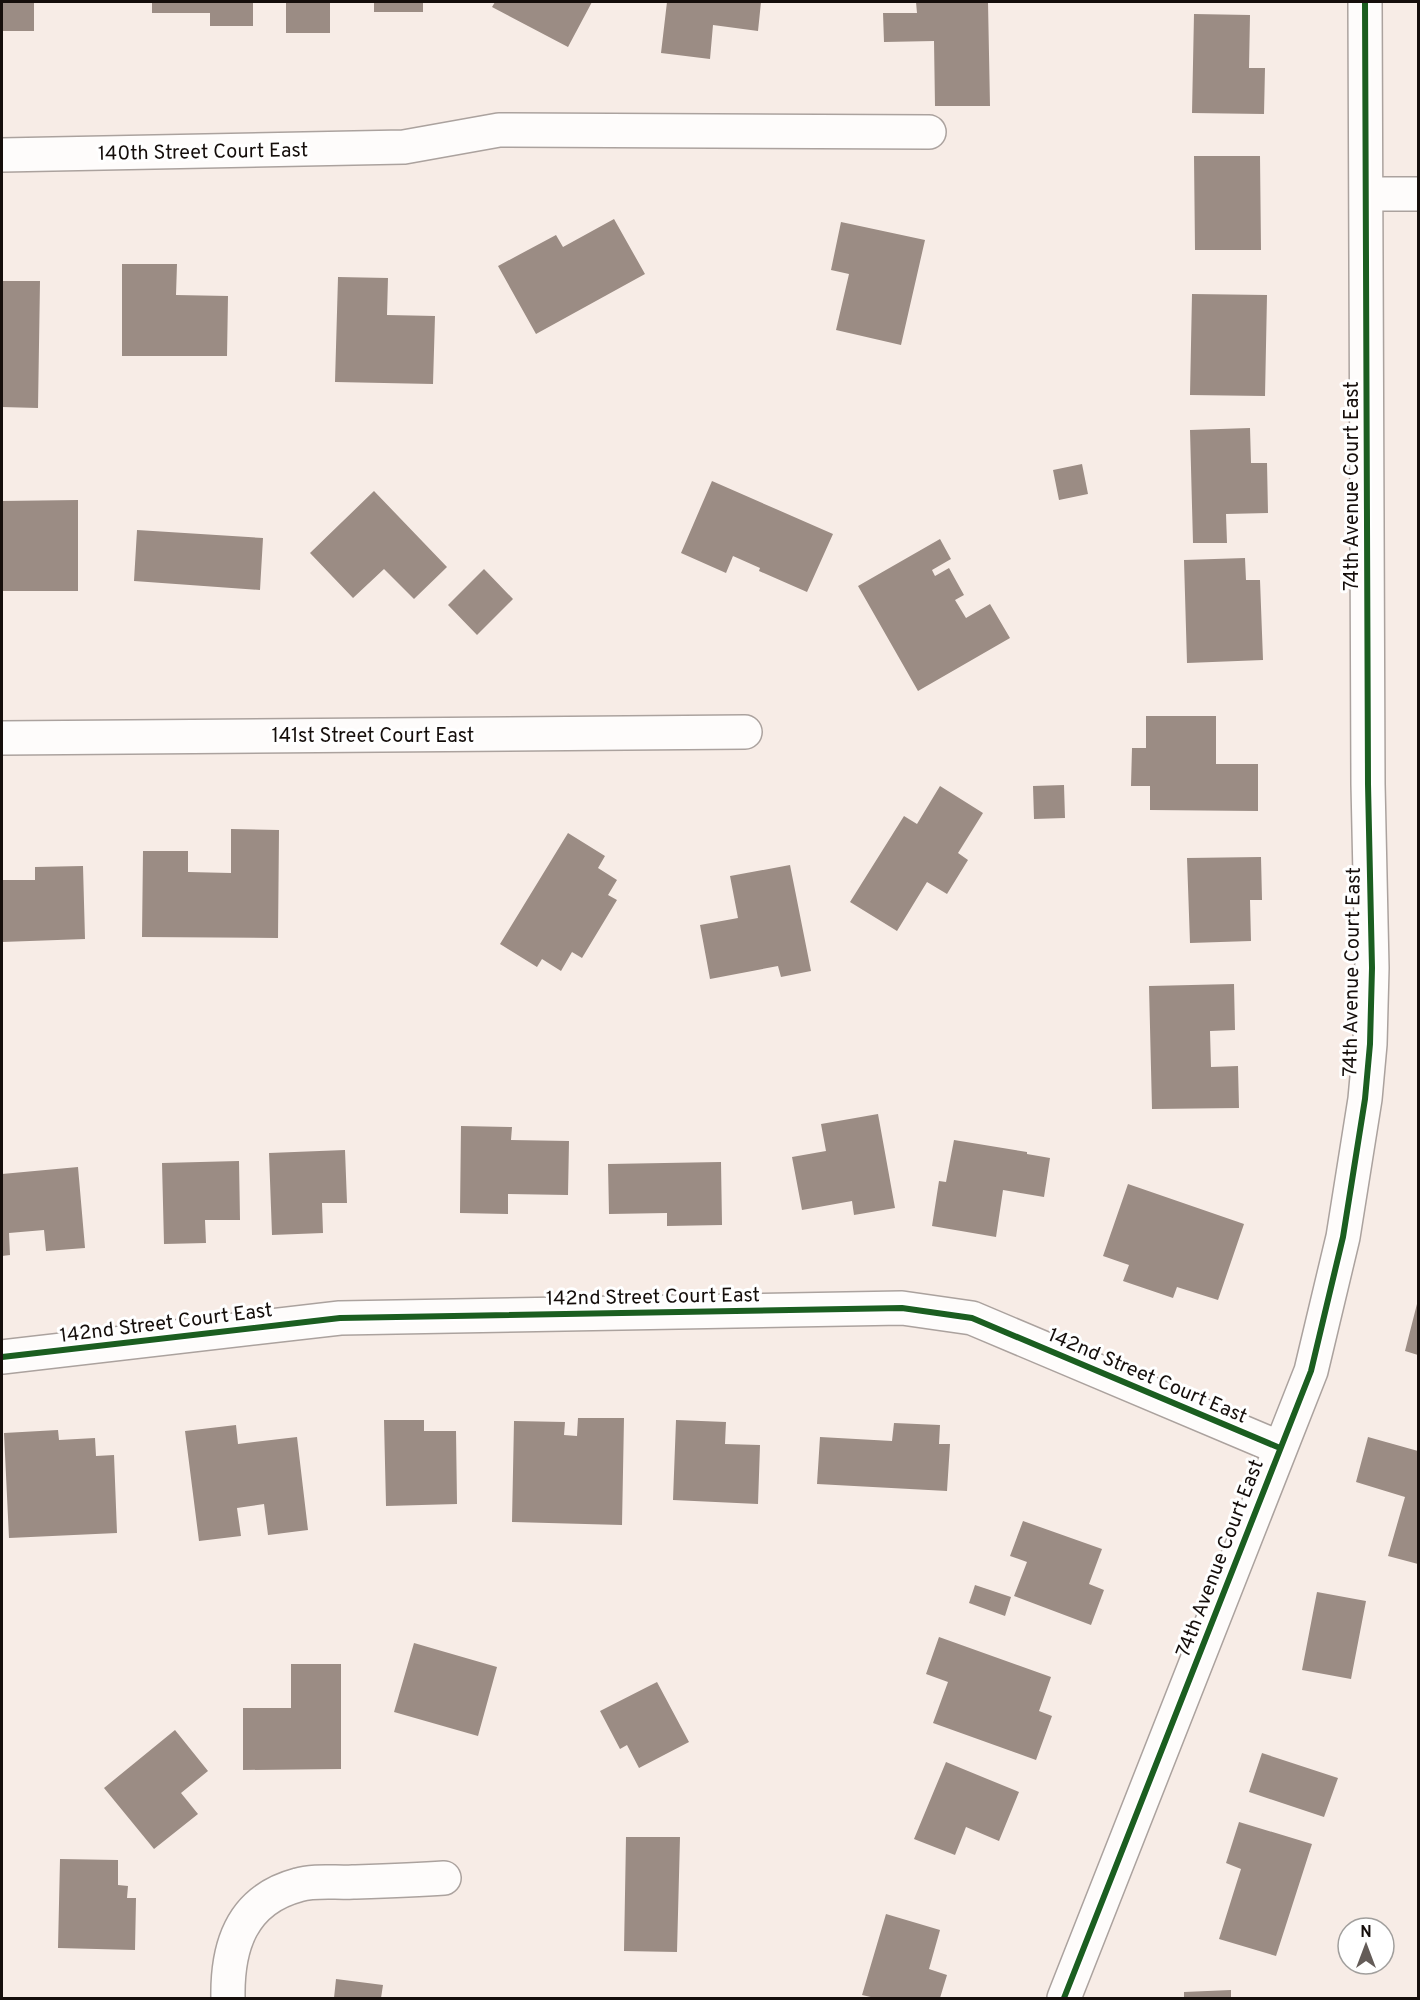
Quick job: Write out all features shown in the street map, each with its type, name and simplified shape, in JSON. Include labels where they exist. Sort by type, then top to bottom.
[{"type":"street","name":"74th Avenue Court East","points":[[1064,1998],[1311,1371],[1328,1308],[1363,1111],[1370,1044],[1365,2]]},
{"type":"street","name":"140th Street Court East","points":[[2,155],[404,147],[499,130],[929,132]]},
{"type":"street","points":[[1367,194],[1419,194]]},
{"type":"street","name":"141st Street Court East","points":[[2,738],[745,732]]},
{"type":"street","name":"142nd Street Court East","points":[[2,1357],[340,1318],[902,1308],[972,1318],[1280,1448]]},
{"type":"street","points":[[228,1998],[230,1955],[238,1932],[246,1919],[270,1897],[299,1884],[444,1878]]},
{"type":"building","points":[[2,2],[34,2],[34,31],[2,31]]},
{"type":"building","points":[[152,2],[253,2],[253,26],[210,26],[210,13],[152,13]]},
{"type":"building","points":[[286,2],[330,2],[330,33],[286,33]]},
{"type":"building","points":[[374,2],[423,2],[423,12],[374,12]]},
{"type":"building","points":[[495,2],[592,2],[568,47],[492,7]]},
{"type":"building","points":[[667,2],[761,2],[758,31],[713,25],[710,59],[661,53]]},
{"type":"building","points":[[916,2],[988,2],[990,106],[935,106],[934,41],[884,42],[883,13],[917,13]]},
{"type":"building","points":[[1194,14],[1250,15],[1249,68],[1265,68],[1264,114],[1192,113]]},
{"type":"building","points":[[1194,156],[1260,156],[1261,250],[1195,250]]},
{"type":"building","points":[[614,219],[645,274],[536,334],[498,266],[556,235],[563,247]]},
{"type":"building","points":[[841,222],[925,240],[901,345],[836,330],[849,274],[831,270]]},
{"type":"building","points":[[122,264],[177,264],[176,295],[228,296],[227,356],[122,356]]},
{"type":"building","points":[[338,277],[388,278],[387,315],[435,316],[433,384],[335,382]]},
{"type":"building","points":[[2,281],[40,281],[38,408],[2,407]]},
{"type":"building","points":[[1192,294],[1267,295],[1265,396],[1190,395]]},
{"type":"building","points":[[1250,428],[1251,463],[1267,463],[1268,513],[1226,514],[1227,543],[1193,543],[1190,430]]},
{"type":"building","points":[[1082,464],[1088,494],[1059,500],[1053,470]]},
{"type":"building","points":[[712,481],[833,534],[807,592],[759,571],[760,568],[733,556],[726,573],[681,553]]},
{"type":"building","points":[[374,491],[447,567],[414,599],[384,569],[353,598],[310,553]]},
{"type":"building","points":[[78,500],[78,591],[2,591],[2,501]]},
{"type":"building","points":[[137,530],[263,538],[260,590],[134,581]]},
{"type":"building","points":[[940,539],[951,559],[932,570],[935,576],[949,568],[964,595],[955,600],[966,618],[990,604],[1010,638],[918,691],[858,586]]},
{"type":"building","points":[[1245,558],[1246,580],[1260,580],[1263,660],[1187,663],[1184,560]]},
{"type":"building","points":[[484,569],[513,599],[477,635],[448,605]]},
{"type":"building","points":[[1146,716],[1216,716],[1216,764],[1258,764],[1258,811],[1150,810],[1150,786],[1131,786],[1132,748],[1146,748]]},
{"type":"building","points":[[1064,785],[1065,818],[1034,819],[1033,786]]},
{"type":"building","points":[[940,786],[983,813],[958,853],[968,860],[947,894],[927,882],[897,931],[850,902],[904,816],[917,824]]},
{"type":"building","points":[[231,829],[279,830],[278,938],[142,937],[143,851],[188,851],[188,872],[231,873]]},
{"type":"building","points":[[568,833],[605,856],[598,868],[617,880],[608,895],[617,900],[582,958],[572,952],[561,971],[542,959],[537,967],[500,944]]},
{"type":"building","points":[[1261,857],[1262,900],[1250,900],[1251,941],[1190,943],[1187,858]]},
{"type":"building","points":[[790,865],[811,971],[781,977],[778,966],[710,979],[700,925],[738,918],[730,876]]},
{"type":"building","points":[[83,866],[85,939],[2,942],[2,880],[35,880],[35,867]]},
{"type":"building","points":[[1234,984],[1235,1030],[1210,1031],[1211,1067],[1238,1066],[1239,1108],[1152,1109],[1149,986]]},
{"type":"building","points":[[878,1114],[895,1208],[854,1215],[852,1201],[802,1210],[792,1157],[826,1151],[821,1124]]},
{"type":"building","points":[[461,1126],[512,1127],[511,1140],[569,1141],[568,1195],[508,1194],[508,1214],[460,1213]]},
{"type":"building","points":[[954,1140],[1050,1158],[1044,1197],[1003,1190],[996,1237],[932,1226],[939,1181],[946,1182]]},
{"type":"building","points":[[345,1150],[347,1203],[322,1203],[323,1233],[272,1235],[269,1153]]},
{"type":"building","points":[[239,1161],[240,1220],[205,1220],[206,1243],[164,1244],[162,1163]]},
{"type":"building","points":[[721,1162],[722,1225],[667,1226],[667,1213],[609,1214],[608,1164]]},
{"type":"building","points":[[78,1167],[85,1248],[46,1251],[44,1230],[9,1233],[10,1255],[2,1256],[2,1174]]},
{"type":"building","points":[[1128,1184],[1244,1224],[1218,1300],[1177,1287],[1173,1298],[1123,1281],[1129,1265],[1103,1256]]},
{"type":"building","points":[[1418,1300],[1418,1355],[1405,1351]]},
{"type":"building","points":[[578,1418],[624,1418],[622,1525],[512,1522],[514,1421],[565,1422],[564,1435],[577,1436]]},
{"type":"building","points":[[384,1420],[424,1420],[424,1431],[456,1431],[457,1504],[386,1506]]},
{"type":"building","points":[[676,1420],[726,1422],[725,1444],[760,1445],[758,1504],[673,1500]]},
{"type":"building","points":[[894,1423],[940,1425],[939,1444],[950,1444],[947,1491],[817,1484],[820,1437],[892,1441]]},
{"type":"building","points":[[236,1425],[238,1444],[297,1437],[308,1530],[268,1535],[264,1504],[237,1508],[241,1536],[199,1541],[185,1431]]},
{"type":"building","points":[[58,1430],[59,1440],[95,1438],[96,1456],[114,1455],[117,1533],[9,1538],[4,1433]]},
{"type":"building","points":[[1368,1437],[1418,1451],[1418,1564],[1388,1556],[1405,1497],[1356,1482]]},
{"type":"building","points":[[1023,1521],[1102,1549],[1089,1584],[1104,1590],[1091,1625],[1014,1596],[1027,1562],[1010,1556]]},
{"type":"building","points":[[975,1585],[1011,1597],[1005,1616],[969,1603]]},
{"type":"building","points":[[1317,1592],[1366,1601],[1351,1679],[1302,1670]]},
{"type":"building","points":[[939,1637],[1051,1677],[1039,1711],[1052,1716],[1036,1760],[933,1723],[948,1682],[926,1674]]},
{"type":"building","points":[[414,1643],[497,1667],[478,1736],[394,1712]]},
{"type":"building","points":[[291,1664],[341,1664],[341,1769],[243,1770],[243,1708],[291,1708]]},
{"type":"building","points":[[657,1682],[689,1742],[639,1768],[627,1745],[620,1749],[600,1711]]},
{"type":"building","points":[[175,1730],[208,1771],[181,1793],[198,1814],[154,1849],[104,1788]]},
{"type":"building","points":[[1262,1753],[1338,1778],[1324,1817],[1249,1792]]},
{"type":"building","points":[[946,1762],[1019,1792],[999,1841],[966,1827],[955,1855],[914,1839]]},
{"type":"building","points":[[1239,1822],[1312,1844],[1276,1956],[1219,1939],[1241,1869],[1226,1863]]},
{"type":"building","points":[[626,1837],[680,1837],[677,1952],[624,1951]]},
{"type":"building","points":[[60,1859],[118,1860],[118,1885],[128,1886],[127,1898],[136,1898],[135,1950],[58,1948]]},
{"type":"building","points":[[886,1914],[940,1930],[929,1969],[947,1975],[940,1998],[875,1998],[862,1995]]},
{"type":"building","points":[[336,1979],[383,1985],[381,1998],[334,1998]]},
{"type":"building","points":[[1231,1990],[1231,1998],[1184,1998],[1184,1992]]},
{"type":"cycle path","points":[[1064,1998],[1311,1371],[1343,1237],[1365,1099],[1370,1044],[1372,968],[1368,784],[1365,2]]},
{"type":"cycle path","points":[[2,1357],[340,1318],[902,1308],[972,1318],[1280,1448]]}]
